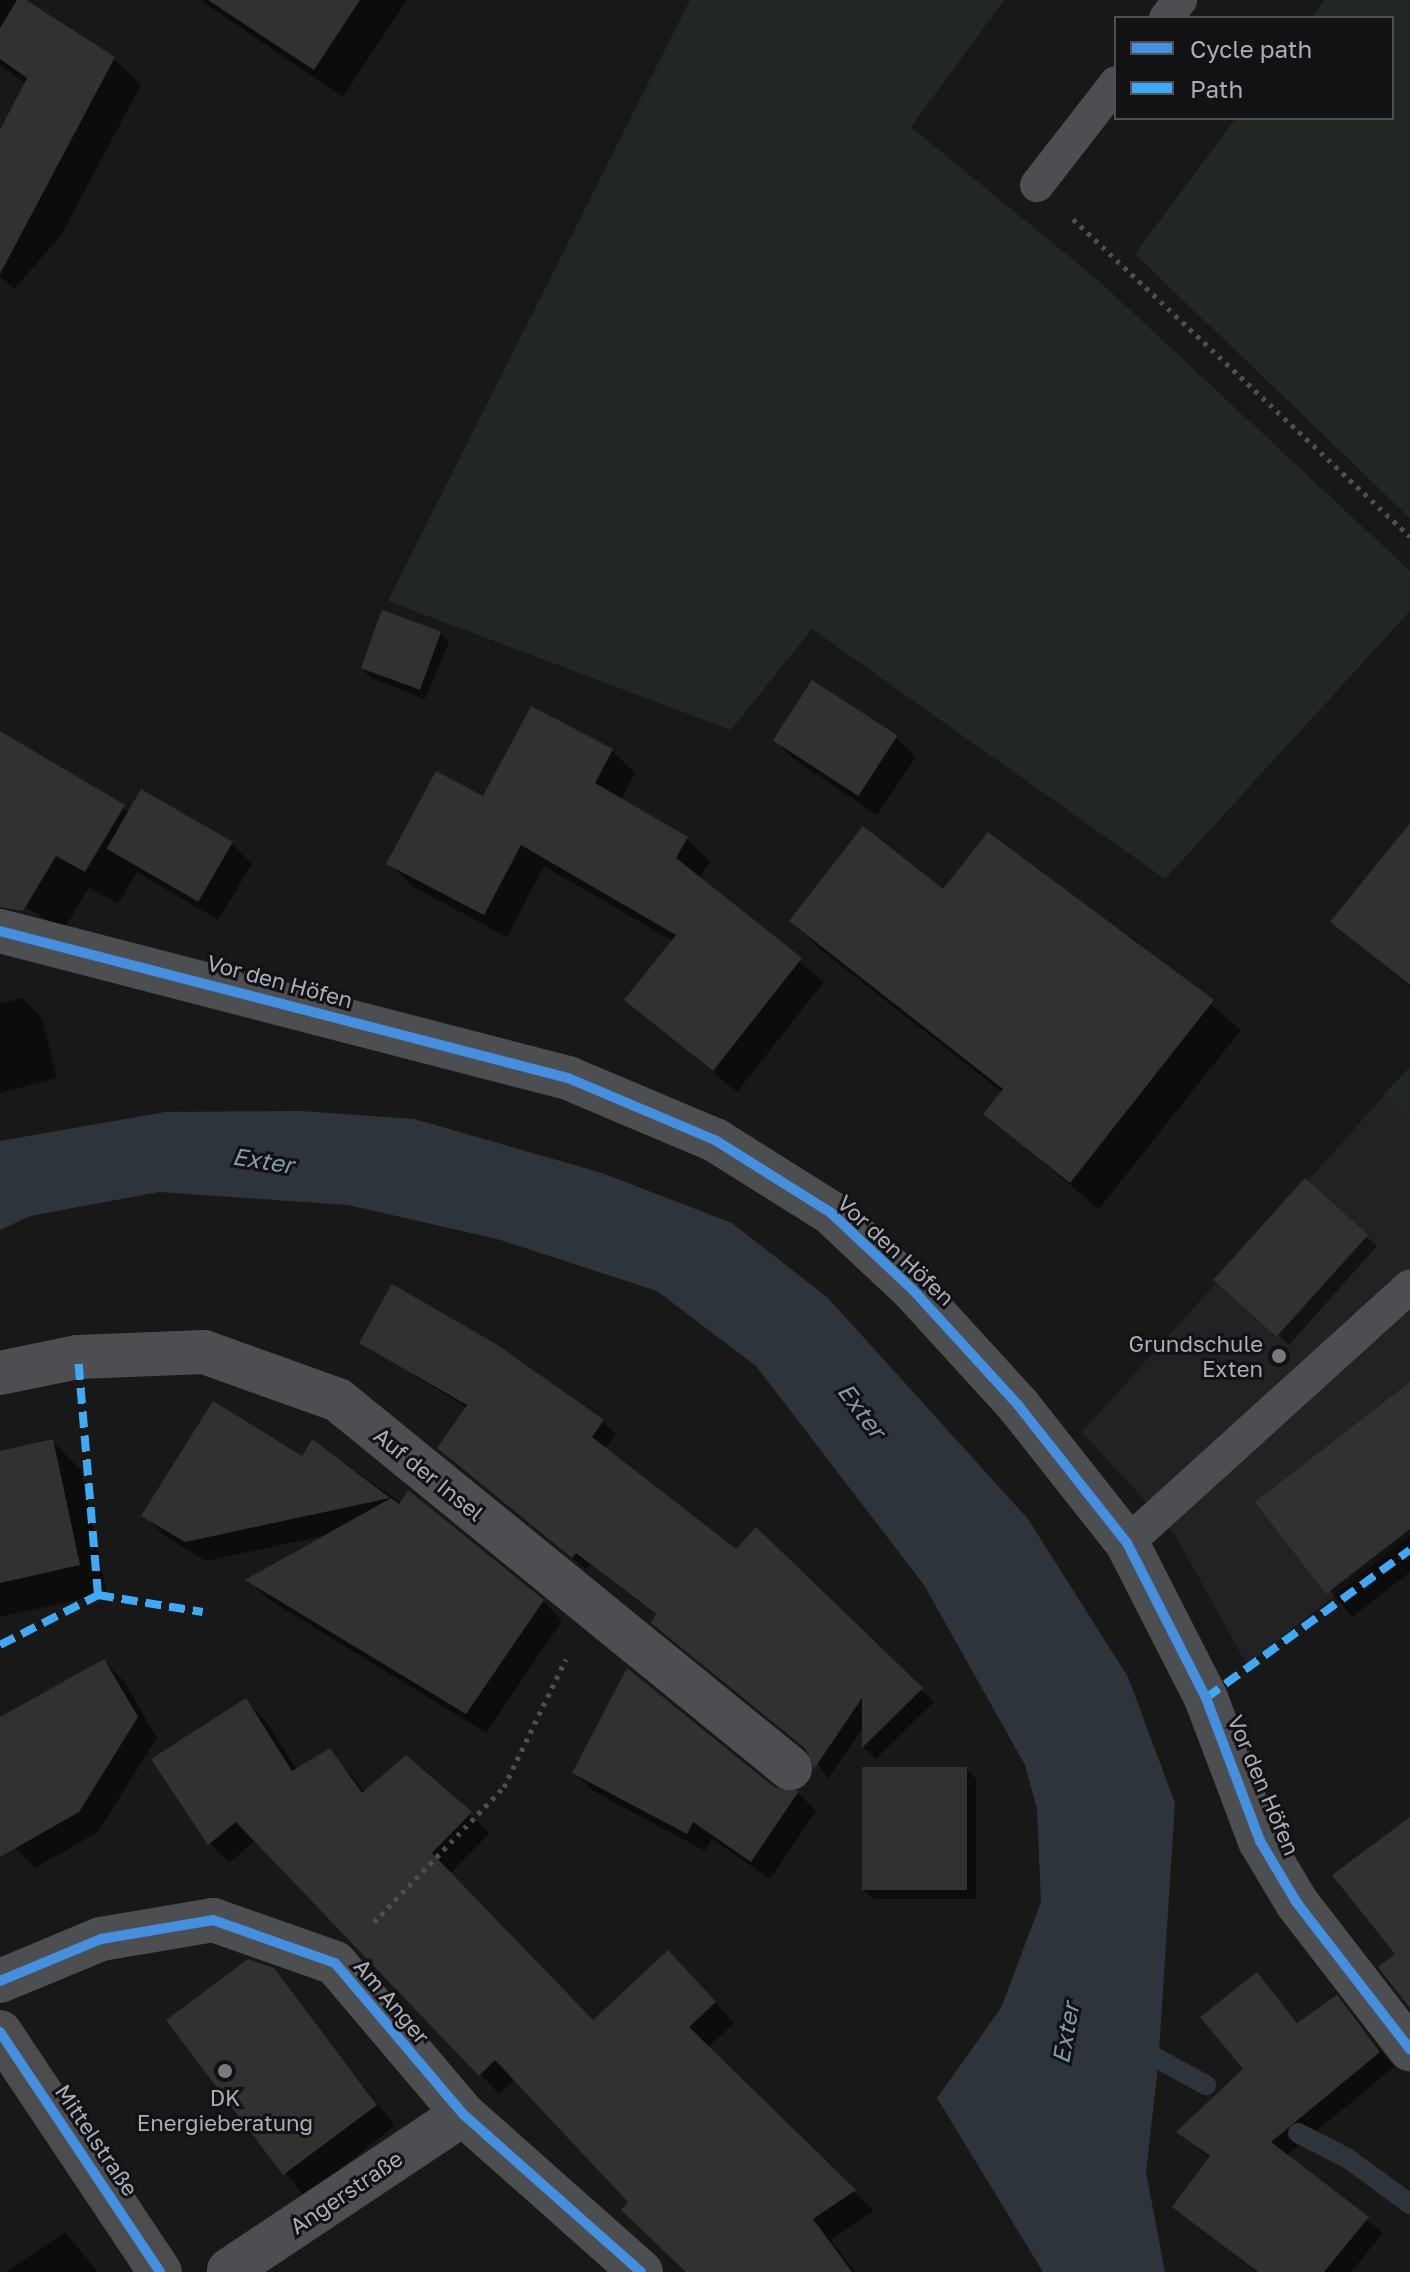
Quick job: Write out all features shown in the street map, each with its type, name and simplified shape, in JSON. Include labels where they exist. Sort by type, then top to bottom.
[{"type":"main road","name":"Mittelstraße","points":[[0,2032],[160,2272]]},
{"type":"street","name":"Vor den Höfen","points":[[0,931],[568,1078],[715,1140],[830,1212],[913,1290],[1018,1405],[1127,1543],[1206,1698],[1260,1841],[1297,1903],[1410,2049]]},
{"type":"street","name":"Auf der Insel","points":[[0,1373],[78,1357],[204,1352],[338,1400],[790,1768]]},
{"type":"street","name":"Am Anger","points":[[0,1981],[101,1939],[213,1920],[335,1963],[463,2114],[641,2272]]},
{"type":"street","name":"Angerstraße","points":[[229,2271],[463,2114]]},
{"type":"lane","points":[[1168,16],[1180,0]]},
{"type":"lane","points":[[1037,185],[1114,86]]},
{"type":"lane","points":[[1127,1543],[1410,1286]]},
{"type":"path","points":[[1037,185],[1410,537]]},
{"type":"path","points":[[335,1963],[504,1787],[591,1607]]},
{"type":"shaded area","points":[[690,0],[1004,0],[911,127],[1099,281],[1410,571],[1410,611],[1165,879],[812,629],[731,730],[388,601]]},
{"type":"shaded area","points":[[1324,0],[1410,0],[1410,518],[1135,254],[1235,120],[1394,120],[1394,16],[1312,16]]},
{"type":"shaded area","name":"Grundschule Exten","points":[[1410,1067],[1410,1535],[1247,1665],[1174,1533],[1082,1432]]},
{"type":"shaded area","points":[[1410,1067],[1410,1120],[1384,1094]]},
{"type":"water","name":"Exter","points":[[301,1111],[414,1119],[602,1173],[732,1223],[828,1298],[1028,1519],[1128,1677],[1175,1803],[1158,2067],[1146,2172],[1165,2272],[1043,2272],[937,2098],[1001,2008],[1041,1902],[1037,1809],[1025,1765],[924,1585],[756,1366],[657,1291],[497,1239],[348,1205],[159,1192],[30,1216],[0,1230],[0,1141],[165,1112]]},
{"type":"building","points":[[17,0],[26,0],[115,57],[0,274],[0,130],[27,78],[0,59],[0,28]]},
{"type":"building","points":[[208,0],[360,0],[314,70]]},
{"type":"building","points":[[382,610],[441,632],[420,690],[361,668]]},
{"type":"building","points":[[812,680],[898,736],[858,796],[773,740]]},
{"type":"building","points":[[531,706],[613,749],[595,783],[688,837],[676,858],[802,958],[713,1071],[624,1000],[676,935],[521,845],[484,915],[386,864],[436,771],[483,796]]},
{"type":"building","points":[[0,731],[125,805],[85,872],[56,856],[23,911],[0,907]]},
{"type":"building","points":[[141,789],[233,842],[198,902],[106,849]]},
{"type":"building","points":[[1410,823],[1410,985],[1330,922]]},
{"type":"building","points":[[863,826],[943,889],[988,832],[1214,1000],[1070,1183],[983,1114],[1003,1089],[789,921]]},
{"type":"building","points":[[1305,1178],[1368,1235],[1276,1337],[1213,1280]]},
{"type":"building","points":[[392,1284],[496,1344],[604,1420],[592,1437],[736,1549],[756,1527],[923,1688],[862,1748],[862,1698],[814,1769],[806,1749],[651,1623],[656,1614],[576,1553],[572,1558],[437,1448],[467,1405],[359,1343]]},
{"type":"building","points":[[1410,1382],[1410,1529],[1326,1594],[1255,1502]]},
{"type":"building","points":[[213,1401],[302,1456],[312,1439],[390,1498],[185,1542],[141,1516]]},
{"type":"building","points":[[53,1439],[80,1565],[0,1583],[0,1451]]},
{"type":"building","points":[[408,1490],[544,1600],[466,1714],[245,1580],[391,1498],[399,1504]]},
{"type":"building","points":[[104,1659],[138,1717],[79,1812],[0,1857],[0,1717]]},
{"type":"building","points":[[627,1668],[774,1787],[799,1791],[751,1862],[693,1822],[687,1834],[572,1773]]},
{"type":"building","points":[[246,1698],[292,1771],[330,1748],[362,1793],[406,1755],[472,1812],[432,1853],[593,2020],[668,1950],[716,2002],[689,2027],[856,2190],[813,2219],[852,2272],[686,2272],[621,2210],[628,2202],[495,2060],[479,2076],[236,1822],[208,1845],[151,1759]]},
{"type":"building","points":[[862,1767],[967,1767],[967,1890],[862,1890]]},
{"type":"building","points":[[1410,1817],[1410,2008],[1378,1967],[1395,1954],[1332,1875]]},
{"type":"building","points":[[248,1959],[274,1968],[377,2105],[283,2175],[166,2020]]},
{"type":"building","points":[[1257,1972],[1297,2023],[1337,1995],[1380,2052],[1271,2142],[1369,2217],[1324,2272],[1258,2272],[1172,2207],[1210,2156],[1176,2132],[1243,2069],[1200,2017]]},
{"type":"waterway","points":[[1136,2047],[1206,2085]]},
{"type":"waterway","points":[[1298,2133],[1347,2158],[1410,2204]]},
{"type":"marked path","points":[[0,1645],[98,1595],[78,1357]]},
{"type":"marked path","points":[[1206,1698],[1410,1550]]},
{"type":"marked path","points":[[98,1595],[203,1612]]},
{"type":"cycle path","points":[[0,931],[568,1078],[715,1140],[830,1212],[913,1290],[1018,1405],[1127,1543],[1206,1698],[1260,1841],[1297,1903],[1410,2049]]},
{"type":"cycle path","points":[[0,1981],[101,1939],[213,1920],[335,1963],[463,2114],[641,2272]]},
{"type":"cycle path","points":[[0,2032],[160,2272]]},
{"type":"place","name":"Grundschule Exten","points":[[1279,1356]]},
{"type":"place","name":"DK Energieberatung","points":[[225,2071]]}]
